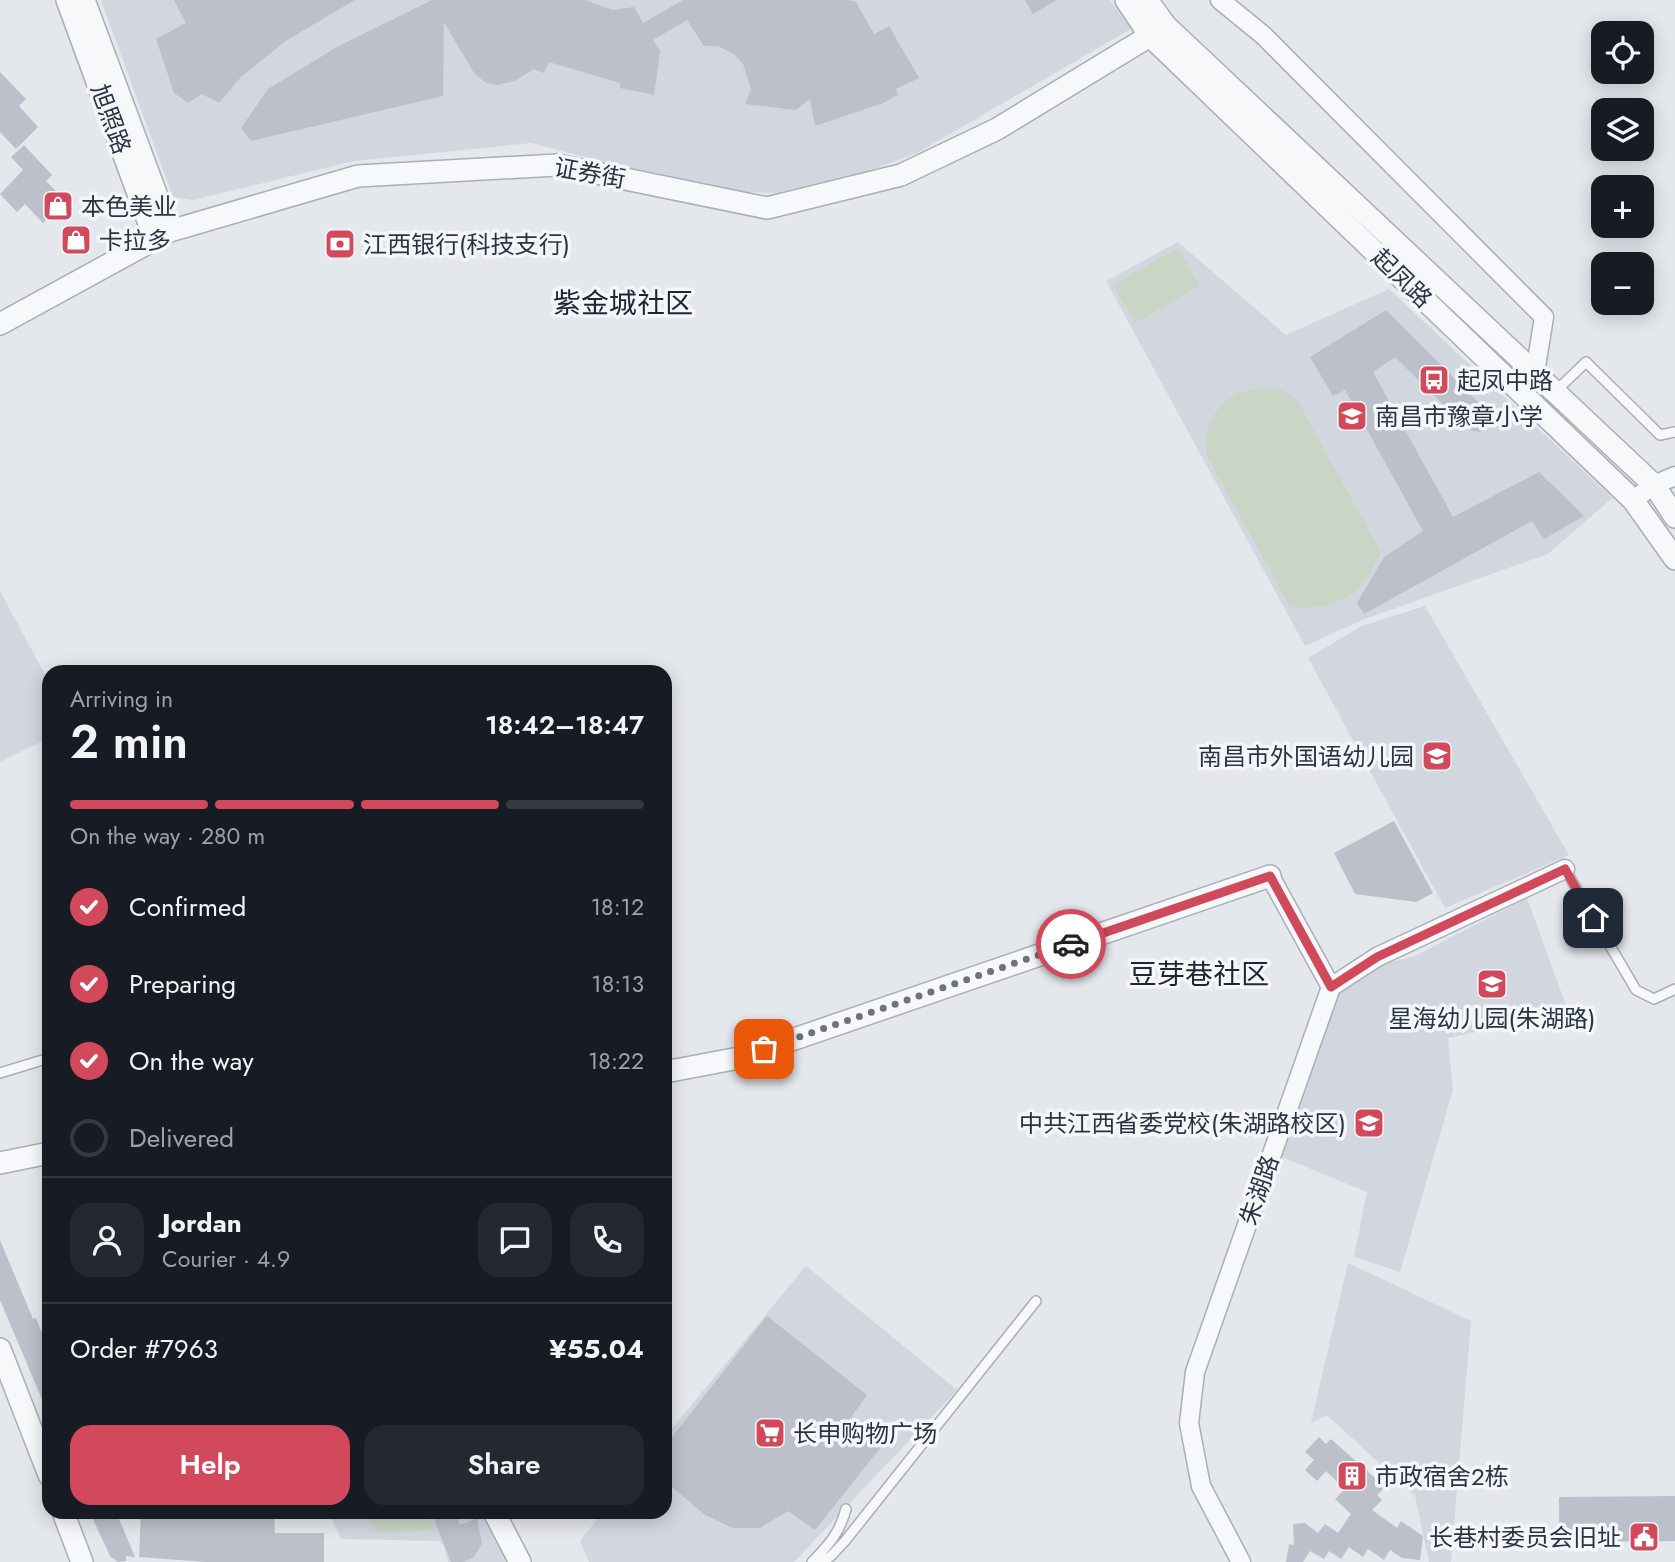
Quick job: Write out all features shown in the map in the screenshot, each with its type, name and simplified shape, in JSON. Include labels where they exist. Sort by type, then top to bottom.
[{"type":"street","name":"旭照路","points":[[67,0],[162,234]]},
{"type":"street","name":"旭照路","points":[[84,0],[162,234]]},
{"type":"street","name":"起凤路","points":[[1126,0],[1633,500],[1675,559]]},
{"type":"street","name":"起凤路","points":[[1147,0],[1158,31],[1535,373],[1654,485],[1675,517]]},
{"type":"street","points":[[1220,0],[1263,35],[1544,317],[1535,373]]},
{"type":"street","name":"证券街","points":[[0,324],[162,234],[358,176],[557,165],[766,208],[901,175],[997,129],[1158,31]]},
{"type":"street","points":[[1633,500],[1654,485],[1675,476]]},
{"type":"street","points":[[672,1071],[739,1058],[1270,876],[1331,987],[1377,957],[1565,869]]},
{"type":"street","name":"朱湖路","points":[[1241,1562],[1200,1486],[1189,1423],[1195,1372],[1331,987]]},
{"type":"street","points":[[0,1163],[42,1154]]},
{"type":"street","points":[[0,1349],[42,1457]]},
{"type":"street","points":[[66,1519],[82,1562]]},
{"type":"street","points":[[498,1519],[520,1562]]},
{"type":"lane","points":[[1555,393],[1586,362],[1660,435],[1675,432]]},
{"type":"lane","points":[[1565,869],[1636,990],[1654,999],[1675,989]]},
{"type":"lane","points":[[0,1073],[42,1060]]},
{"type":"lane","points":[[821,1562],[845,1541],[1036,1301]]},
{"type":"lane","points":[[812,1562],[837,1534],[846,1509]]},
{"type":"shaded area","points":[[101,0],[1110,0],[1131,29],[917,153],[871,170],[776,193],[741,192],[694,185],[531,143],[354,161],[193,200],[173,197]]},
{"type":"shaded area","name":"南昌市豫章小学","points":[[1178,242],[1286,335],[1389,289],[1612,498],[1548,554],[1362,620],[1305,646],[1106,281]]},
{"type":"shaded area","points":[[0,591],[42,669],[42,741],[0,762]]},
{"type":"shaded area","name":"南昌市外国语幼儿园","points":[[1425,606],[1569,855],[1445,908],[1308,658],[1362,626]]},
{"type":"shaded area","name":"中共江西省委党校(朱湖路校区)","points":[[1527,898],[1568,1011],[1448,1038],[1453,1090],[1400,1272],[1354,1257],[1367,1192],[1282,1157],[1337,995],[1383,964],[1415,956]]},
{"type":"shaded area","points":[[1348,1263],[1471,1321],[1451,1562],[1429,1562],[1415,1496],[1327,1415],[1311,1423]]},
{"type":"shaded area","points":[[806,1266],[957,1390],[794,1562],[589,1562],[580,1541],[597,1519],[672,1519],[672,1429]]},
{"type":"shaded area","points":[[332,1519],[490,1519],[511,1562],[448,1562],[444,1546],[439,1541],[341,1539]]},
{"type":"green space","points":[[1178,248],[1200,286],[1135,323],[1113,285]]},
{"type":"green space","points":[[1260,388],[1280,389],[1296,398],[1381,552],[1366,579],[1346,597],[1334,603],[1306,608],[1290,607],[1207,456],[1208,430],[1218,410],[1235,395]]},
{"type":"green space","points":[[370,1519],[431,1519],[435,1530],[377,1533]]},
{"type":"building","points":[[174,0],[355,0],[287,40],[241,77],[219,103],[202,94],[188,103],[174,93],[156,39],[186,23]]},
{"type":"building","points":[[432,0],[584,0],[613,10],[634,7],[643,23],[683,0],[848,0],[856,2],[874,34],[889,26],[919,78],[896,89],[898,95],[883,103],[815,126],[810,99],[796,110],[745,104],[751,89],[743,64],[735,55],[718,46],[704,46],[687,20],[653,40],[660,51],[654,95],[620,88],[620,83],[549,62],[544,73],[534,69],[515,81],[497,85],[486,83],[474,73],[444,22],[443,96],[251,141],[241,128],[268,89],[337,47]]},
{"type":"building","points":[[1025,0],[1057,0],[1033,14]]},
{"type":"building","points":[[0,72],[26,99],[19,106],[38,127],[16,149],[0,132]]},
{"type":"building","points":[[24,145],[52,175],[46,181],[66,201],[43,223],[25,204],[17,212],[0,194],[23,170],[11,157]]},
{"type":"building","points":[[1386,310],[1489,413],[1489,427],[1480,432],[1469,430],[1395,357],[1373,372],[1453,517],[1539,472],[1584,516],[1544,539],[1532,521],[1364,614],[1357,603],[1384,557],[1423,531],[1345,390],[1333,396],[1310,357]]},
{"type":"building","points":[[1394,821],[1433,893],[1416,902],[1355,894],[1334,853]]},
{"type":"building","points":[[0,1240],[33,1319],[36,1318],[42,1333],[42,1399],[0,1300]]},
{"type":"building","name":"长申购物广场","points":[[767,1316],[867,1395],[849,1420],[881,1447],[815,1530],[788,1511],[760,1528],[733,1528],[705,1515],[672,1487],[672,1437]]},
{"type":"building","points":[[1319,1437],[1326,1444],[1331,1439],[1385,1487],[1377,1495],[1382,1500],[1372,1510],[1397,1528],[1401,1521],[1423,1536],[1420,1560],[1402,1558],[1390,1550],[1384,1560],[1368,1549],[1363,1557],[1349,1547],[1341,1559],[1329,1551],[1324,1559],[1310,1551],[1303,1562],[1286,1562],[1289,1544],[1294,1545],[1293,1524],[1305,1523],[1318,1533],[1325,1524],[1338,1533],[1351,1514],[1335,1499],[1345,1489],[1326,1471],[1317,1481],[1305,1470],[1314,1460],[1305,1452]]},
{"type":"building","points":[[1675,1496],[1675,1541],[1559,1542],[1559,1497]]},
{"type":"building","points":[[93,1519],[119,1519],[135,1557],[126,1556],[126,1561],[118,1562],[110,1556]]},
{"type":"building","points":[[141,1519],[274,1519],[275,1533],[324,1533],[324,1562],[206,1562],[139,1557]]},
{"type":"building","points":[[434,1519],[458,1519],[460,1525],[477,1519],[482,1544],[473,1558],[463,1562],[451,1562]]},
{"type":"way so far","points":[[764,1049],[1071,944]]},
{"type":"place","name":"本色美业","points":[[58,206]]},
{"type":"place","name":"卡拉多","points":[[76,240]]},
{"type":"place","name":"江西银行(科技支行)","points":[[340,244]]},
{"type":"place","name":"起凤中路","points":[[1434,380]]},
{"type":"place","name":"南昌市豫章小学","points":[[1352,416]]},
{"type":"place","name":"南昌市外国语幼儿园","points":[[1437,756]]},
{"type":"place","name":"星海幼儿园(朱湖路)","points":[[1492,984]]},
{"type":"place","name":"中共江西省委党校(朱湖路校区)","points":[[1369,1123]]},
{"type":"place","name":"长申购物广场","points":[[770,1433]]},
{"type":"place","name":"市政宿舍2栋","points":[[1352,1476]]},
{"type":"place","name":"长巷村委员会旧址","points":[[1644,1537]]},
{"type":"district","name":"紫金城社区","points":[[623,303]]},
{"type":"district","name":"豆芽巷社区","points":[[1199,974]]},
{"type":"route","points":[[1071,944],[1270,876],[1331,987],[1377,957],[1565,869],[1593,918]]}]
